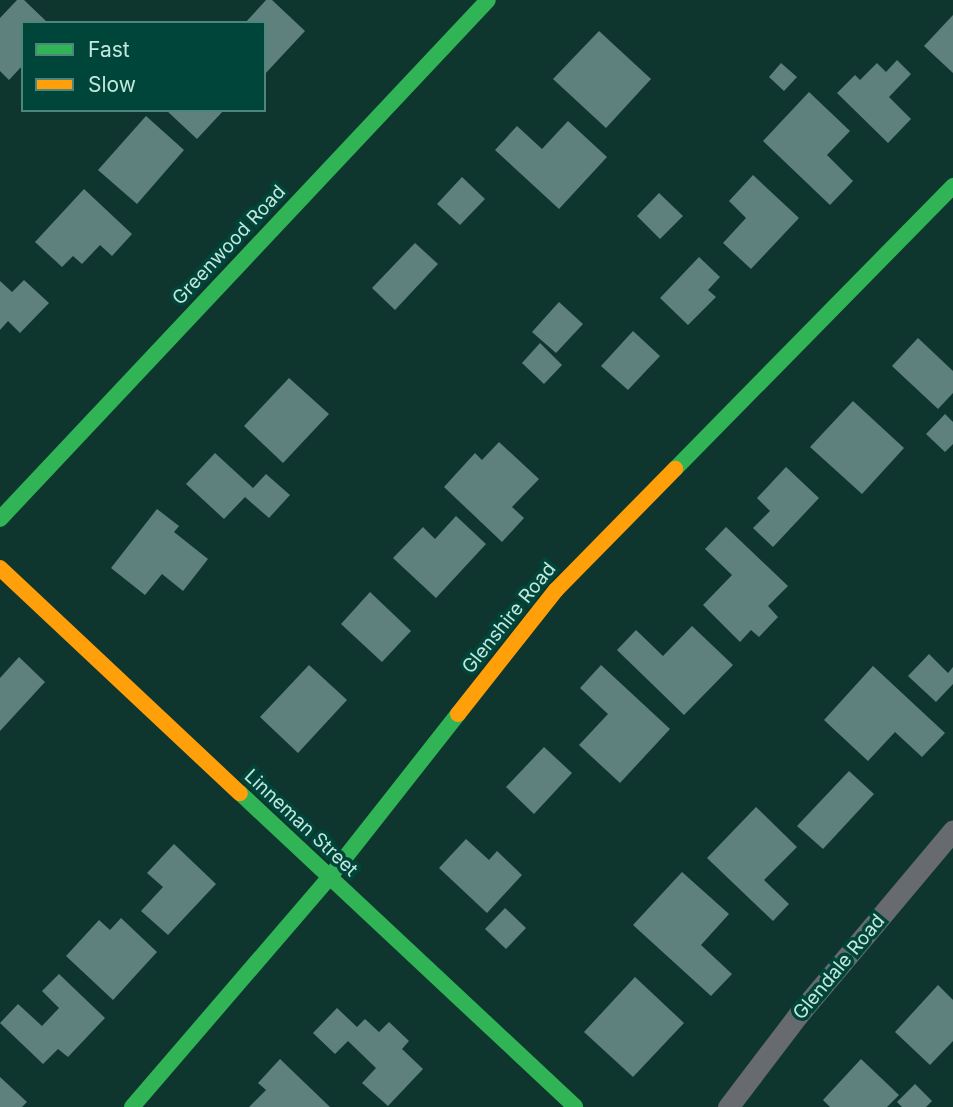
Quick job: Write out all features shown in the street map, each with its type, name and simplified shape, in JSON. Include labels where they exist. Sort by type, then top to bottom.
[{"type":"street","name":"Greenwood Road","points":[[0,519],[488,0]]},
{"type":"street","name":"Glenshire Road","points":[[132,1107],[329,878],[556,590],[953,186]]},
{"type":"street","name":"Linneman Street","points":[[0,569],[575,1107]]},
{"type":"street","name":"Glendale Road","points":[[728,1107],[798,1015],[953,830]]},
{"type":"building","points":[[17,0],[24,0],[46,21],[21,21],[21,67],[9,80],[0,71],[0,18]]},
{"type":"building","points":[[266,0],[272,0],[305,31],[266,73],[266,21],[247,21]]},
{"type":"building","points":[[953,15],[953,73],[924,46]]},
{"type":"building","points":[[599,31],[651,79],[606,128],[553,79]]},
{"type":"building","points":[[897,60],[911,74],[889,97],[911,119],[888,143],[837,93],[855,75],[860,80],[877,63],[886,72]]},
{"type":"building","points":[[781,63],[797,77],[784,91],[769,77]]},
{"type":"building","points":[[809,92],[850,131],[827,155],[853,181],[830,205],[763,141]]},
{"type":"building","points":[[168,112],[222,112],[197,139]]},
{"type":"building","points":[[146,116],[184,150],[137,204],[98,170]]},
{"type":"building","points":[[568,121],[607,157],[559,209],[495,150],[517,126],[542,149]]},
{"type":"building","points":[[753,175],[799,218],[751,269],[723,243],[746,218],[729,201]]},
{"type":"building","points":[[462,177],[485,199],[460,225],[437,204]]},
{"type":"building","points":[[84,189],[132,234],[112,256],[100,245],[82,264],[73,256],[62,267],[35,242]]},
{"type":"building","points":[[659,193],[683,216],[660,239],[637,216]]},
{"type":"building","points":[[415,243],[438,264],[395,310],[372,288]]},
{"type":"building","points":[[699,257],[720,277],[708,290],[716,297],[688,325],[660,298]]},
{"type":"building","points":[[24,280],[49,303],[20,333],[8,321],[0,330],[0,281],[12,292]]},
{"type":"building","points":[[559,302],[583,324],[556,353],[532,332]]},
{"type":"building","points":[[633,331],[660,356],[628,390],[601,366]]},
{"type":"building","points":[[918,338],[953,371],[953,393],[938,409],[892,366]]},
{"type":"building","points":[[540,343],[562,365],[544,384],[522,363]]},
{"type":"building","points":[[289,378],[329,414],[283,463],[244,426]]},
{"type":"building","points":[[853,401],[904,448],[862,494],[810,447]]},
{"type":"building","points":[[945,414],[953,422],[953,444],[945,452],[926,434]]},
{"type":"building","points":[[499,442],[539,479],[512,507],[524,518],[502,542],[444,487],[475,453],[482,460]]},
{"type":"building","points":[[215,453],[253,488],[266,474],[290,495],[269,518],[245,497],[224,519],[186,484]]},
{"type":"building","points":[[786,467],[819,498],[773,547],[753,528],[770,511],[757,498]]},
{"type":"building","points":[[157,509],[179,526],[174,532],[208,559],[183,591],[162,574],[145,595],[111,568]]},
{"type":"building","points":[[456,516],[486,544],[436,598],[393,558],[423,527],[435,539]]},
{"type":"building","points":[[726,527],[788,586],[768,606],[778,617],[759,637],[751,630],[740,642],[703,605],[732,575],[705,549]]},
{"type":"building","points":[[370,592],[411,631],[382,662],[341,624]]},
{"type":"building","points":[[692,626],[733,665],[684,715],[617,650],[636,630],[663,656]]},
{"type":"building","points":[[929,654],[948,673],[953,667],[953,684],[936,702],[908,676]]},
{"type":"building","points":[[19,657],[45,682],[0,731],[0,678]]},
{"type":"building","points":[[309,665],[347,700],[298,753],[260,717]]},
{"type":"building","points":[[601,665],[670,729],[620,783],[579,745],[608,714],[580,688]]},
{"type":"building","points":[[873,666],[945,733],[922,757],[895,732],[868,761],[824,720]]},
{"type":"building","points":[[544,747],[572,773],[534,814],[506,787]]},
{"type":"building","points":[[849,771],[874,794],[823,849],[797,826]]},
{"type":"building","points":[[756,807],[797,847],[764,880],[789,904],[773,921],[707,858]]},
{"type":"building","points":[[466,839],[489,860],[497,851],[522,875],[487,913],[439,868]]},
{"type":"building","points":[[174,844],[216,884],[168,935],[141,911],[163,887],[147,873]]},
{"type":"building","points":[[682,872],[729,914],[701,945],[732,974],[711,996],[633,925]]},
{"type":"building","points":[[505,908],[526,928],[506,949],[485,929]]},
{"type":"building","points":[[121,918],[157,952],[113,1000],[66,956],[99,920],[110,930]]},
{"type":"building","points":[[59,974],[105,1018],[68,1057],[58,1049],[43,1064],[0,1023],[18,1004],[42,1026],[59,1008],[42,991]]},
{"type":"building","points":[[635,977],[684,1023],[633,1077],[584,1032]]},
{"type":"building","points":[[938,985],[953,1000],[953,1041],[930,1065],[895,1032]]},
{"type":"building","points":[[337,1008],[357,1027],[365,1019],[379,1032],[389,1022],[409,1041],[402,1049],[423,1069],[388,1106],[362,1083],[376,1068],[348,1041],[335,1054],[313,1033]]},
{"type":"building","points":[[280,1059],[330,1107],[249,1107],[266,1090],[258,1083]]},
{"type":"building","points":[[861,1059],[899,1095],[887,1107],[830,1107],[823,1100]]},
{"type":"building","points":[[0,1077],[27,1102],[22,1107],[0,1107]]},
{"type":"building","points":[[915,1084],[932,1101],[926,1107],[902,1107],[897,1102]]},
{"type":"traffic: fast","points":[[0,519],[488,0]]},
{"type":"traffic: fast","points":[[675,469],[953,186]]},
{"type":"traffic: fast","points":[[132,1107],[329,878],[458,714]]},
{"type":"traffic: fast","points":[[240,793],[575,1107]]},
{"type":"traffic: slow","points":[[458,714],[556,590],[675,469]]},
{"type":"traffic: slow","points":[[0,568],[240,793]]}]
